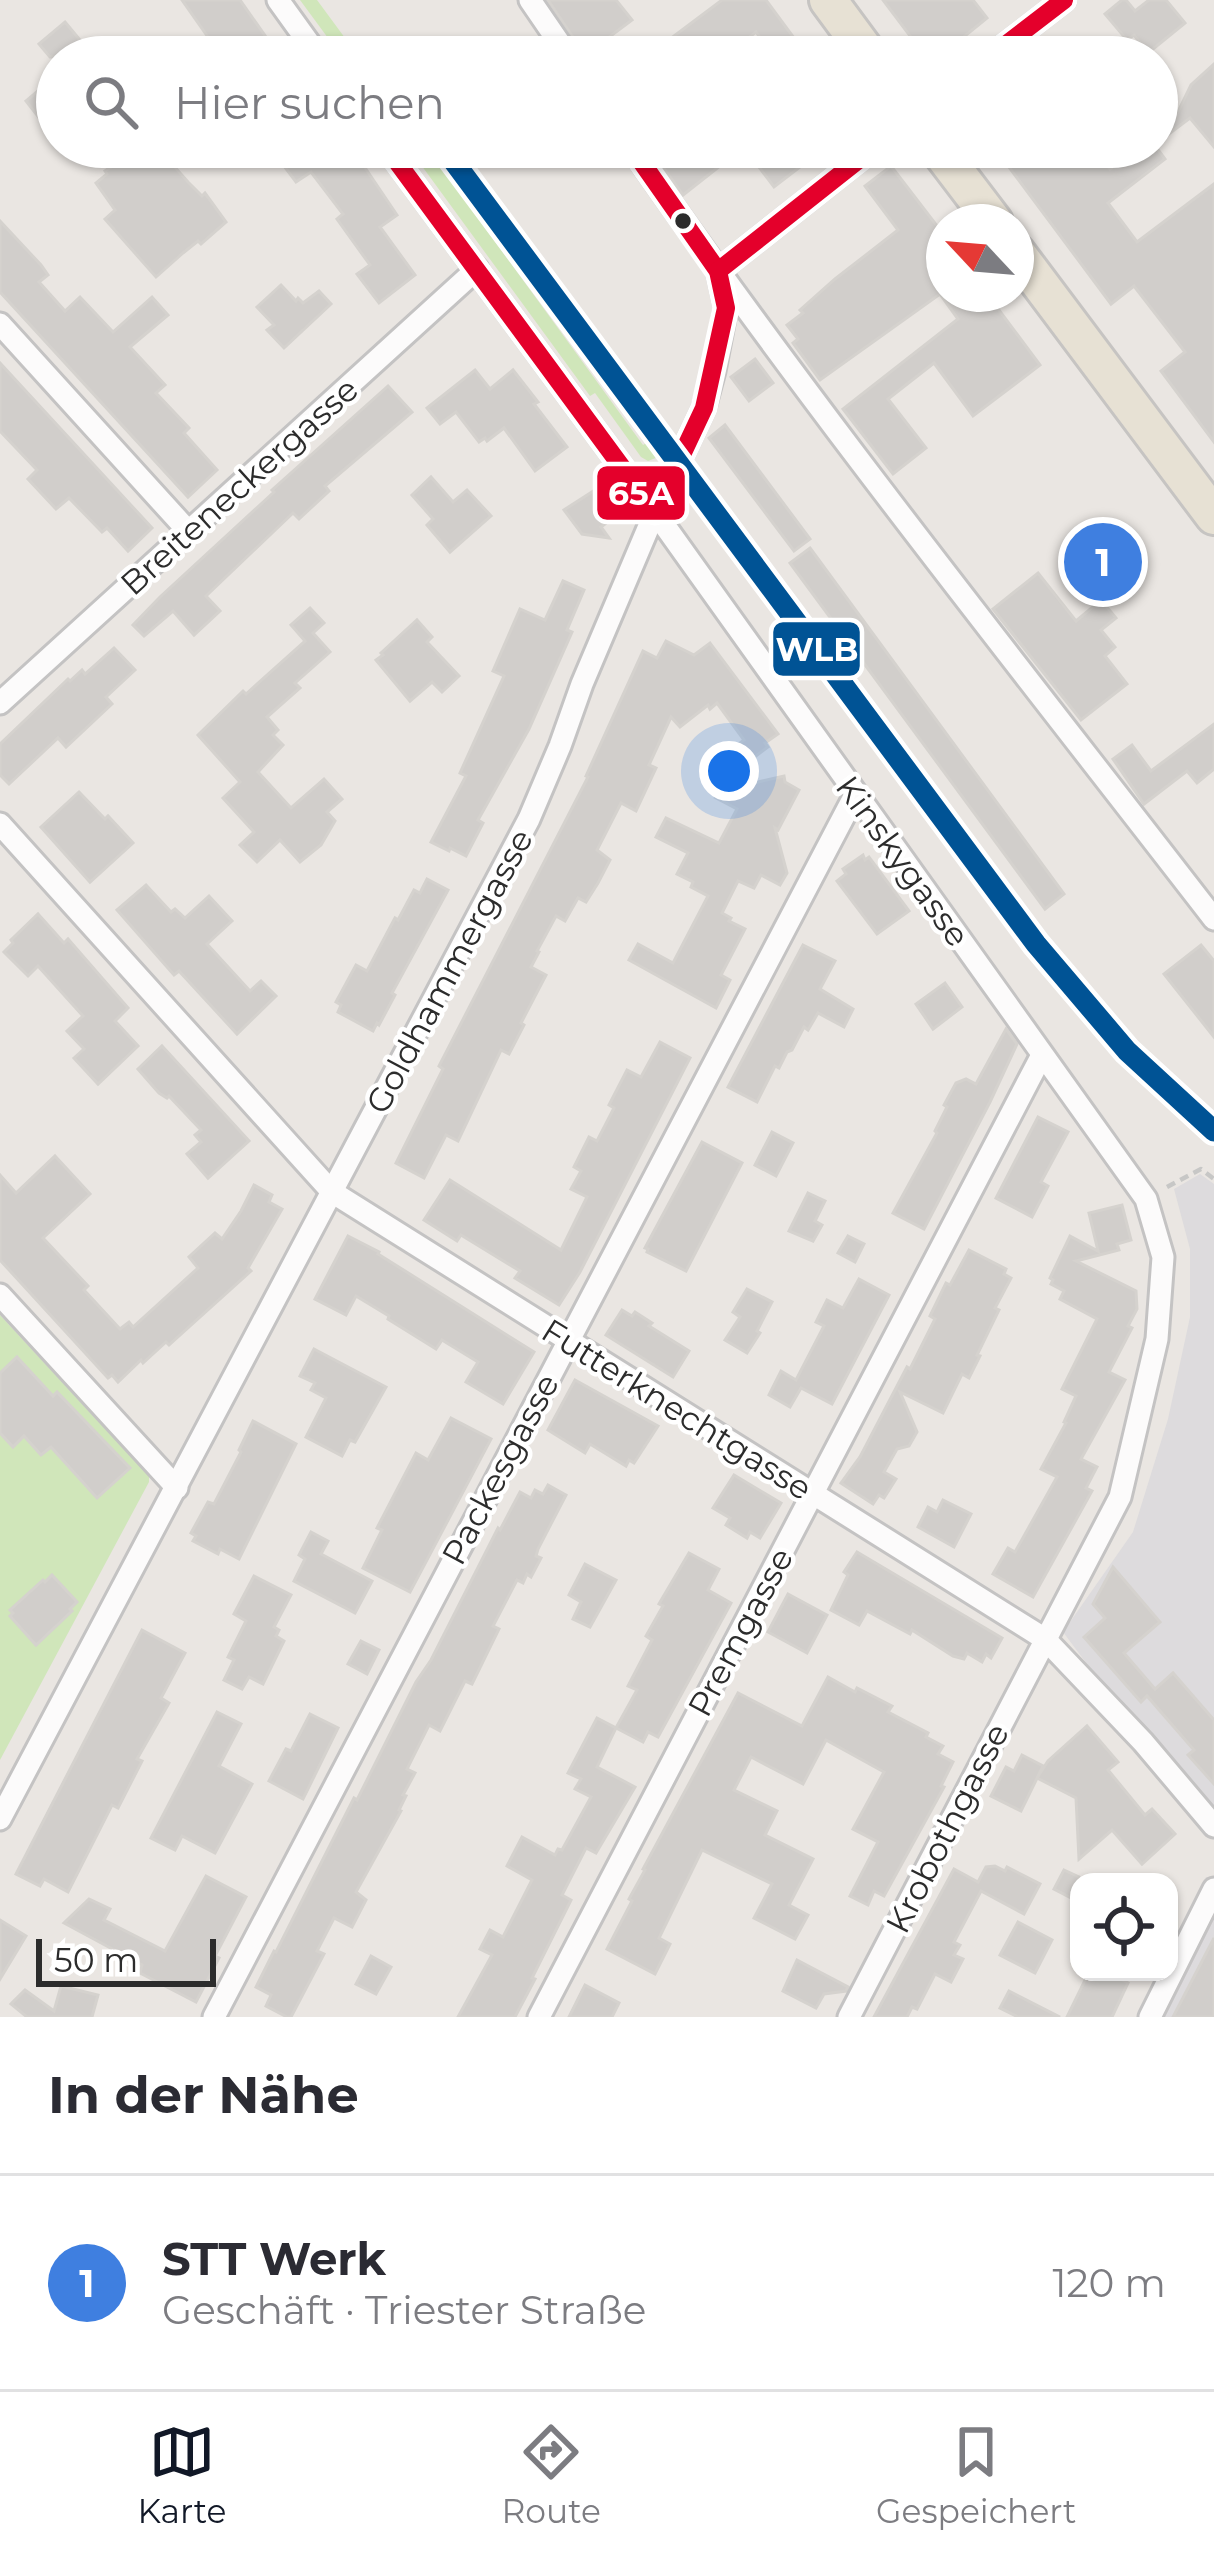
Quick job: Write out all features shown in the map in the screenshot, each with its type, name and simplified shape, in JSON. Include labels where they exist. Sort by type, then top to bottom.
[{"type":"main road","points":[[828,0],[855,36]]},
{"type":"main road","points":[[953,168],[980,204]]},
{"type":"main road","points":[[1034,276],[1214,516]]},
{"type":"street","points":[[278,0],[305,36]]},
{"type":"street","points":[[530,0],[555,36]]},
{"type":"street","points":[[1017,36],[1064,0]]},
{"type":"street","name":"Kinskygasse","points":[[402,168],[655,512],[1147,1199],[1163,1258],[1157,1339],[1120,1497],[1045,1639]]},
{"type":"street","points":[[647,168],[799,381],[1214,919]]},
{"type":"street","points":[[718,271],[848,168]]},
{"type":"street","name":"Breiteneckergasse","points":[[0,703],[477,269]]},
{"type":"street","name":"Goldhammergasse","points":[[0,1820],[529,819],[710,389],[726,308],[718,271]]},
{"type":"street","points":[[0,324],[189,532]]},
{"type":"street","name":"Packesgasse","points":[[214,2017],[855,795]]},
{"type":"street","name":"Futterknechtgasse","points":[[0,824],[332,1192],[1045,1639],[1143,1742],[1214,1826]]},
{"type":"street","name":"Premgasse","points":[[539,2017],[1042,1055]]},
{"type":"street","points":[[0,1295],[177,1488]]},
{"type":"street","name":"Krobothgasse","points":[[850,2017],[1045,1639]]},
{"type":"street","points":[[1150,2017],[1214,1888]]},
{"type":"path","points":[[1147,1199],[1201,1169],[1214,1179]]},
{"type":"shaded area","points":[[1200,1174],[1214,1184],[1214,1833],[1063,1632],[1133,1532],[1168,1419],[1190,1317],[1190,1249],[1174,1189]]},
{"type":"shaded area","points":[[1214,1877],[1214,2017],[1149,2017],[1166,1981],[1178,1981],[1178,1955]]},
{"type":"green space","points":[[300,0],[317,0],[344,36],[327,36]]},
{"type":"green space","points":[[423,168],[441,168],[643,445],[648,442],[655,452],[663,451],[648,461],[641,457],[595,393],[590,396]]},
{"type":"green space","points":[[0,1315],[149,1476],[149,1482],[0,1760]]},
{"type":"building","points":[[182,0],[240,0],[265,36],[207,36]]},
{"type":"building","points":[[548,0],[616,0],[632,20],[611,36],[572,36]]},
{"type":"building","points":[[722,0],[766,0],[793,36],[759,36],[756,32],[751,36],[674,36]]},
{"type":"building","points":[[883,0],[973,0],[987,18],[965,36],[910,36]]},
{"type":"building","points":[[1122,0],[1135,11],[1149,0],[1166,0],[1185,23],[1169,36],[1124,36],[1105,14]]},
{"type":"building","points":[[65,22],[77,36],[48,36]]},
{"type":"building","points":[[1214,64],[1214,147],[1190,118],[1178,127],[1178,112],[1191,85]]},
{"type":"building","points":[[36,93],[36,114],[26,101]]},
{"type":"building","points":[[176,168],[202,196],[205,193],[226,222],[156,277],[105,219],[115,210],[96,183],[105,171]]},
{"type":"building","points":[[286,168],[365,168],[397,215],[380,227],[415,275],[379,303],[357,274],[370,265],[337,219],[343,214],[311,172],[296,182]]},
{"type":"building","points":[[664,168],[717,168],[683,195]]},
{"type":"building","points":[[760,168],[799,168],[774,187]]},
{"type":"building","points":[[888,168],[926,212],[926,304],[820,380],[793,343],[798,339],[787,325],[835,279],[898,230],[865,186]]},
{"type":"building","points":[[1010,168],[1153,168],[1108,203],[1137,242],[1214,184],[1214,442],[1161,371],[1185,352],[1134,286],[1111,304]]},
{"type":"building","points":[[0,221],[41,265],[48,275],[39,282],[65,311],[80,297],[113,332],[152,297],[168,315],[130,347],[165,385],[156,393],[189,428],[184,433],[217,470],[188,497],[0,292]]},
{"type":"building","points":[[281,285],[296,301],[303,303],[319,291],[331,304],[284,348],[267,330],[274,325],[257,307]]},
{"type":"building","points":[[953,312],[1000,312],[1040,365],[973,416],[934,363],[888,399],[926,448],[893,474],[843,409],[958,319]]},
{"type":"building","points":[[755,359],[773,383],[749,401],[731,377]]},
{"type":"building","points":[[0,363],[152,528],[128,551],[69,498],[56,509],[28,479],[37,470],[0,431]]},
{"type":"building","points":[[475,370],[490,389],[513,370],[567,447],[535,471],[504,428],[479,442],[456,412],[440,424],[427,408]]},
{"type":"building","points":[[388,386],[412,412],[325,486],[329,491],[299,519],[293,513],[206,596],[220,611],[194,635],[173,611],[144,636],[133,625],[272,490]]},
{"type":"building","points":[[725,425],[810,539],[794,551],[709,438]]},
{"type":"building","points":[[431,477],[453,502],[467,490],[491,516],[450,552],[427,525],[433,519],[412,495]]},
{"type":"building","points":[[598,488],[617,515],[601,527],[609,538],[582,534],[564,510]]},
{"type":"building","points":[[810,548],[1064,894],[1045,909],[790,563]]},
{"type":"building","points":[[1038,573],[1076,621],[1101,600],[1116,618],[1101,630],[1115,647],[1105,656],[1127,684],[1081,720],[993,609]]},
{"type":"building","points":[[563,581],[584,590],[567,630],[572,632],[529,729],[478,820],[483,823],[466,856],[449,851],[431,842],[466,776],[460,773],[504,676],[493,671],[520,609],[545,620]]},
{"type":"building","points":[[310,608],[324,623],[313,633],[330,652],[267,717],[278,730],[273,735],[283,745],[258,772],[291,808],[324,779],[342,799],[327,812],[335,821],[321,845],[300,862],[280,840],[257,862],[240,845],[254,832],[223,798],[240,782],[198,735],[305,641],[291,625]]},
{"type":"building","points":[[417,620],[432,637],[427,642],[459,676],[442,692],[432,682],[410,701],[376,660]]},
{"type":"building","points":[[666,641],[694,655],[710,643],[778,734],[740,768],[728,752],[744,740],[717,703],[680,727],[671,717],[649,765],[656,768],[636,811],[621,803],[597,850],[610,860],[598,883],[586,902],[578,898],[565,921],[556,916],[537,951],[531,967],[546,975],[509,1054],[501,1050],[458,1141],[446,1135],[424,1178],[396,1163],[443,1069],[439,1066],[588,777],[643,651],[657,658]]},
{"type":"building","points":[[114,648],[135,670],[106,697],[112,704],[66,747],[58,738],[9,784],[0,775],[0,744],[68,679],[82,670],[85,674]]},
{"type":"building","points":[[1214,724],[1214,769],[1197,783],[1187,771],[1144,804],[1113,759],[1132,745],[1151,771]]},
{"type":"building","points":[[784,776],[785,782],[799,790],[778,830],[775,828],[787,873],[780,885],[761,875],[754,888],[738,881],[722,913],[745,929],[721,975],[730,980],[716,1008],[629,960],[638,944],[673,963],[708,896],[677,874],[688,853],[656,837],[666,818],[719,843],[737,809],[716,798],[732,788]]},
{"type":"building","points":[[79,792],[133,843],[90,882],[41,827]]},
{"type":"building","points":[[863,855],[909,911],[877,934],[837,881],[846,874],[843,869]]},
{"type":"building","points":[[427,879],[448,890],[373,1031],[338,1012],[341,1005],[336,1002],[356,965],[367,971],[395,918]]},
{"type":"building","points":[[146,885],[171,912],[175,909],[185,918],[209,896],[232,921],[207,944],[250,991],[261,981],[276,996],[237,1034],[179,971],[174,975],[117,910]]},
{"type":"building","points":[[38,914],[64,943],[68,939],[128,1008],[115,1021],[138,1046],[98,1084],[74,1058],[84,1049],[67,1031],[83,1016],[38,966],[28,976],[4,952]]},
{"type":"building","points":[[803,945],[835,961],[820,989],[853,1009],[844,1027],[818,1013],[779,1068],[775,1066],[757,1102],[728,1087]]},
{"type":"building","points":[[1201,945],[1214,961],[1214,1037],[1164,974]]},
{"type":"building","points":[[945,983],[962,1007],[933,1029],[916,1004]]},
{"type":"building","points":[[1006,1029],[1017,1044],[924,1229],[893,1213],[937,1133],[956,1083],[966,1079],[976,1084]]},
{"type":"building","points":[[660,1042],[690,1058],[559,1305],[515,1278],[520,1271],[461,1235],[457,1241],[424,1220],[450,1180],[561,1250],[587,1197],[571,1189],[581,1171],[574,1167],[589,1137],[597,1141],[627,1070],[641,1077]]},
{"type":"building","points":[[162,1046],[249,1141],[208,1178],[187,1154],[201,1142],[195,1135],[201,1130],[138,1069]]},
{"type":"building","points":[[1038,1117],[1068,1132],[1041,1182],[1048,1186],[1032,1217],[996,1198]]},
{"type":"building","points":[[772,1132],[793,1143],[776,1176],[755,1165]]},
{"type":"building","points":[[702,1142],[742,1163],[686,1271],[645,1248]]},
{"type":"building","points":[[55,1156],[90,1194],[43,1238],[120,1329],[129,1322],[133,1327],[198,1268],[189,1257],[215,1233],[222,1239],[254,1185],[272,1195],[269,1202],[282,1209],[248,1268],[251,1271],[169,1345],[166,1342],[143,1363],[141,1360],[118,1382],[112,1375],[108,1378],[0,1260],[0,1175],[16,1193]]},
{"type":"building","points":[[808,1193],[825,1201],[815,1221],[822,1225],[813,1241],[789,1231]]},
{"type":"building","points":[[1122,1205],[1131,1240],[1117,1244],[1119,1250],[1076,1261],[1136,1291],[1137,1309],[1128,1326],[1132,1328],[1109,1372],[1125,1380],[1081,1459],[1097,1467],[1086,1488],[1092,1491],[1033,1597],[993,1574],[1008,1548],[1015,1552],[1057,1477],[1041,1469],[1076,1396],[1062,1389],[1097,1319],[1060,1299],[1064,1291],[1051,1284],[1050,1278],[1070,1236],[1098,1251],[1089,1213]]},
{"type":"building","points":[[348,1236],[534,1352],[503,1404],[466,1382],[478,1362],[442,1340],[436,1349],[356,1296],[346,1315],[315,1299]]},
{"type":"building","points":[[848,1236],[864,1244],[855,1262],[838,1253]]},
{"type":"building","points":[[969,1250],[1006,1269],[1004,1274],[1011,1278],[995,1308],[999,1310],[969,1378],[962,1374],[943,1413],[900,1392],[917,1432],[909,1446],[897,1449],[884,1472],[896,1479],[884,1498],[879,1495],[873,1504],[841,1483],[860,1457],[907,1367],[910,1369],[935,1319],[930,1316],[946,1283],[950,1285]]},
{"type":"building","points":[[859,1279],[889,1295],[832,1404],[801,1388],[790,1407],[769,1395],[781,1371],[796,1380],[824,1326],[816,1322],[827,1300],[843,1308]]},
{"type":"building","points":[[747,1289],[772,1302],[747,1353],[725,1340],[740,1317],[733,1312]]},
{"type":"building","points":[[622,1310],[632,1316],[635,1312],[689,1351],[673,1377],[606,1335]]},
{"type":"building","points":[[314,1349],[386,1387],[342,1456],[306,1437],[326,1398],[311,1390],[315,1383],[300,1376]]},
{"type":"building","points":[[17,1357],[130,1468],[97,1498],[51,1447],[41,1455],[24,1436],[13,1447],[0,1433],[0,1373]]},
{"type":"building","points":[[575,1380],[658,1426],[634,1463],[629,1460],[626,1466],[590,1444],[585,1453],[548,1430]]},
{"type":"building","points":[[451,1418],[491,1439],[410,1592],[363,1568],[382,1530],[377,1528],[416,1453],[428,1460]]},
{"type":"building","points":[[253,1421],[296,1444],[239,1559],[193,1541],[196,1536],[191,1533],[208,1502],[214,1504]]},
{"type":"building","points":[[734,1475],[781,1503],[760,1538],[750,1532],[747,1538],[726,1525],[730,1518],[713,1508]]},
{"type":"building","points":[[548,1485],[566,1495],[538,1549],[536,1556],[541,1558],[531,1577],[527,1574],[523,1583],[517,1580],[493,1626],[499,1629],[472,1684],[465,1681],[440,1731],[429,1725],[407,1769],[415,1773],[403,1795],[401,1811],[356,1892],[366,1900],[352,1927],[334,1918],[317,1951],[324,1954],[287,2017],[266,2006],[271,1995],[256,1987],[498,1528],[520,1492],[531,1498],[535,1490],[543,1494]]},
{"type":"building","points":[[943,1500],[971,1514],[954,1547],[918,1527],[928,1507],[937,1512]]},
{"type":"building","points":[[311,1532],[328,1541],[321,1554],[372,1581],[355,1613],[294,1581],[305,1559],[299,1555]]},
{"type":"building","points":[[857,1552],[1002,1638],[991,1658],[986,1654],[982,1662],[967,1653],[964,1659],[953,1656],[912,1630],[910,1634],[867,1611],[859,1625],[831,1610],[848,1575],[844,1572]]},
{"type":"building","points":[[689,1553],[719,1569],[708,1590],[731,1603],[658,1737],[648,1732],[643,1742],[616,1728],[637,1690],[628,1686],[652,1640],[646,1636],[663,1606],[659,1604]]},
{"type":"building","points":[[585,1564],[616,1580],[590,1627],[573,1619],[581,1602],[569,1595]]},
{"type":"building","points":[[1113,1567],[1160,1622],[1124,1653],[1155,1689],[1173,1673],[1214,1720],[1214,1784],[1188,1755],[1194,1750],[1147,1696],[1141,1702],[1084,1637],[1105,1618],[1093,1604]]},
{"type":"building","points":[[52,1575],[77,1602],[36,1645],[10,1610]]},
{"type":"building","points":[[254,1576],[291,1595],[274,1627],[279,1630],[276,1636],[284,1641],[263,1684],[249,1677],[242,1689],[224,1680],[234,1660],[228,1657],[246,1621],[234,1614]]},
{"type":"building","points":[[788,1594],[827,1615],[807,1653],[768,1632]]},
{"type":"building","points":[[142,1630],[185,1653],[161,1698],[169,1703],[137,1759],[142,1761],[118,1808],[112,1805],[68,1892],[44,1879],[40,1886],[16,1874]]},
{"type":"building","points":[[361,1641],[379,1650],[367,1674],[348,1664]]},
{"type":"building","points":[[828,1677],[892,1706],[888,1712],[928,1733],[926,1737],[943,1746],[938,1754],[953,1762],[884,1896],[874,1891],[868,1905],[850,1896],[878,1842],[853,1829],[884,1772],[826,1740],[803,1784],[751,1757],[734,1790],[777,1811],[765,1835],[813,1859],[789,1905],[808,1915],[795,1939],[754,1918],[772,1884],[702,1850],[659,1938],[670,1944],[655,1974],[607,1949],[643,1869],[738,1693],[802,1726]]},
{"type":"building","points":[[217,1712],[241,1724],[219,1766],[252,1784],[215,1853],[182,1836],[175,1850],[151,1838]]},
{"type":"building","points":[[310,1714],[338,1728],[303,1799],[269,1781]]},
{"type":"building","points":[[597,1718],[616,1728],[597,1767],[635,1787],[596,1853],[586,1848],[562,1895],[571,1900],[515,2017],[458,2017],[492,1955],[480,1949],[490,1930],[503,1937],[532,1880],[507,1866],[522,1837],[555,1855],[591,1797],[575,1789],[581,1779],[568,1773]]},
{"type":"building","points":[[1087,1726],[1118,1762],[1108,1770],[1145,1815],[1152,1809],[1175,1834],[1142,1864],[1112,1830],[1079,1859],[1076,1798],[1037,1778],[1048,1761]]},
{"type":"building","points":[[1022,1755],[1043,1766],[1021,1811],[991,1796],[1006,1767],[1014,1771]]},
{"type":"building","points":[[995,1866],[1040,1884],[1024,1914],[981,1891],[954,1942],[960,1945],[954,1955],[963,1959],[951,1982],[935,1974],[917,2009],[912,2007],[907,2017],[874,2017],[954,1869],[978,1882],[986,1867]]},
{"type":"building","points":[[1064,1870],[1070,1873],[1070,1897],[1054,1889]]},
{"type":"building","points":[[206,1876],[246,1897],[196,2002],[140,1973],[142,1965],[64,1923],[89,1899],[110,1909],[104,1920],[165,1951]]},
{"type":"building","points":[[0,1920],[26,1936],[0,1979]]},
{"type":"building","points":[[1018,1922],[1052,1940],[1035,1973],[1000,1955]]},
{"type":"building","points":[[1214,1938],[1214,2017],[1173,2017]]},
{"type":"building","points":[[371,1956],[391,1967],[376,1994],[356,1984]]},
{"type":"building","points":[[797,1960],[848,1987],[846,1991],[824,1994],[816,2008],[783,1991]]},
{"type":"building","points":[[1085,1981],[1128,1983],[1112,2017],[1067,2017]]},
{"type":"building","points":[[585,1985],[619,2003],[612,2017],[569,2017]]},
{"type":"building","points":[[61,1986],[98,1995],[92,2017],[27,2017],[11,2004],[25,1990],[54,2011]]},
{"type":"building","points":[[1009,1991],[1060,2017],[1018,2017],[1000,2008]]},
{"type":"transit line","name":"65A","points":[[1017,36],[1064,0]]},
{"type":"transit line","name":"65A","points":[[401,168],[655,512],[704,408],[726,308],[718,271],[646,168]]},
{"type":"transit line","name":"WLB","points":[[459,168],[1036,944],[1127,1051],[1214,1131]]},
{"type":"transit line","name":"65A","points":[[718,271],[848,168]]},
{"type":"place","name":"STT Werk","points":[[1103,562]]}]
